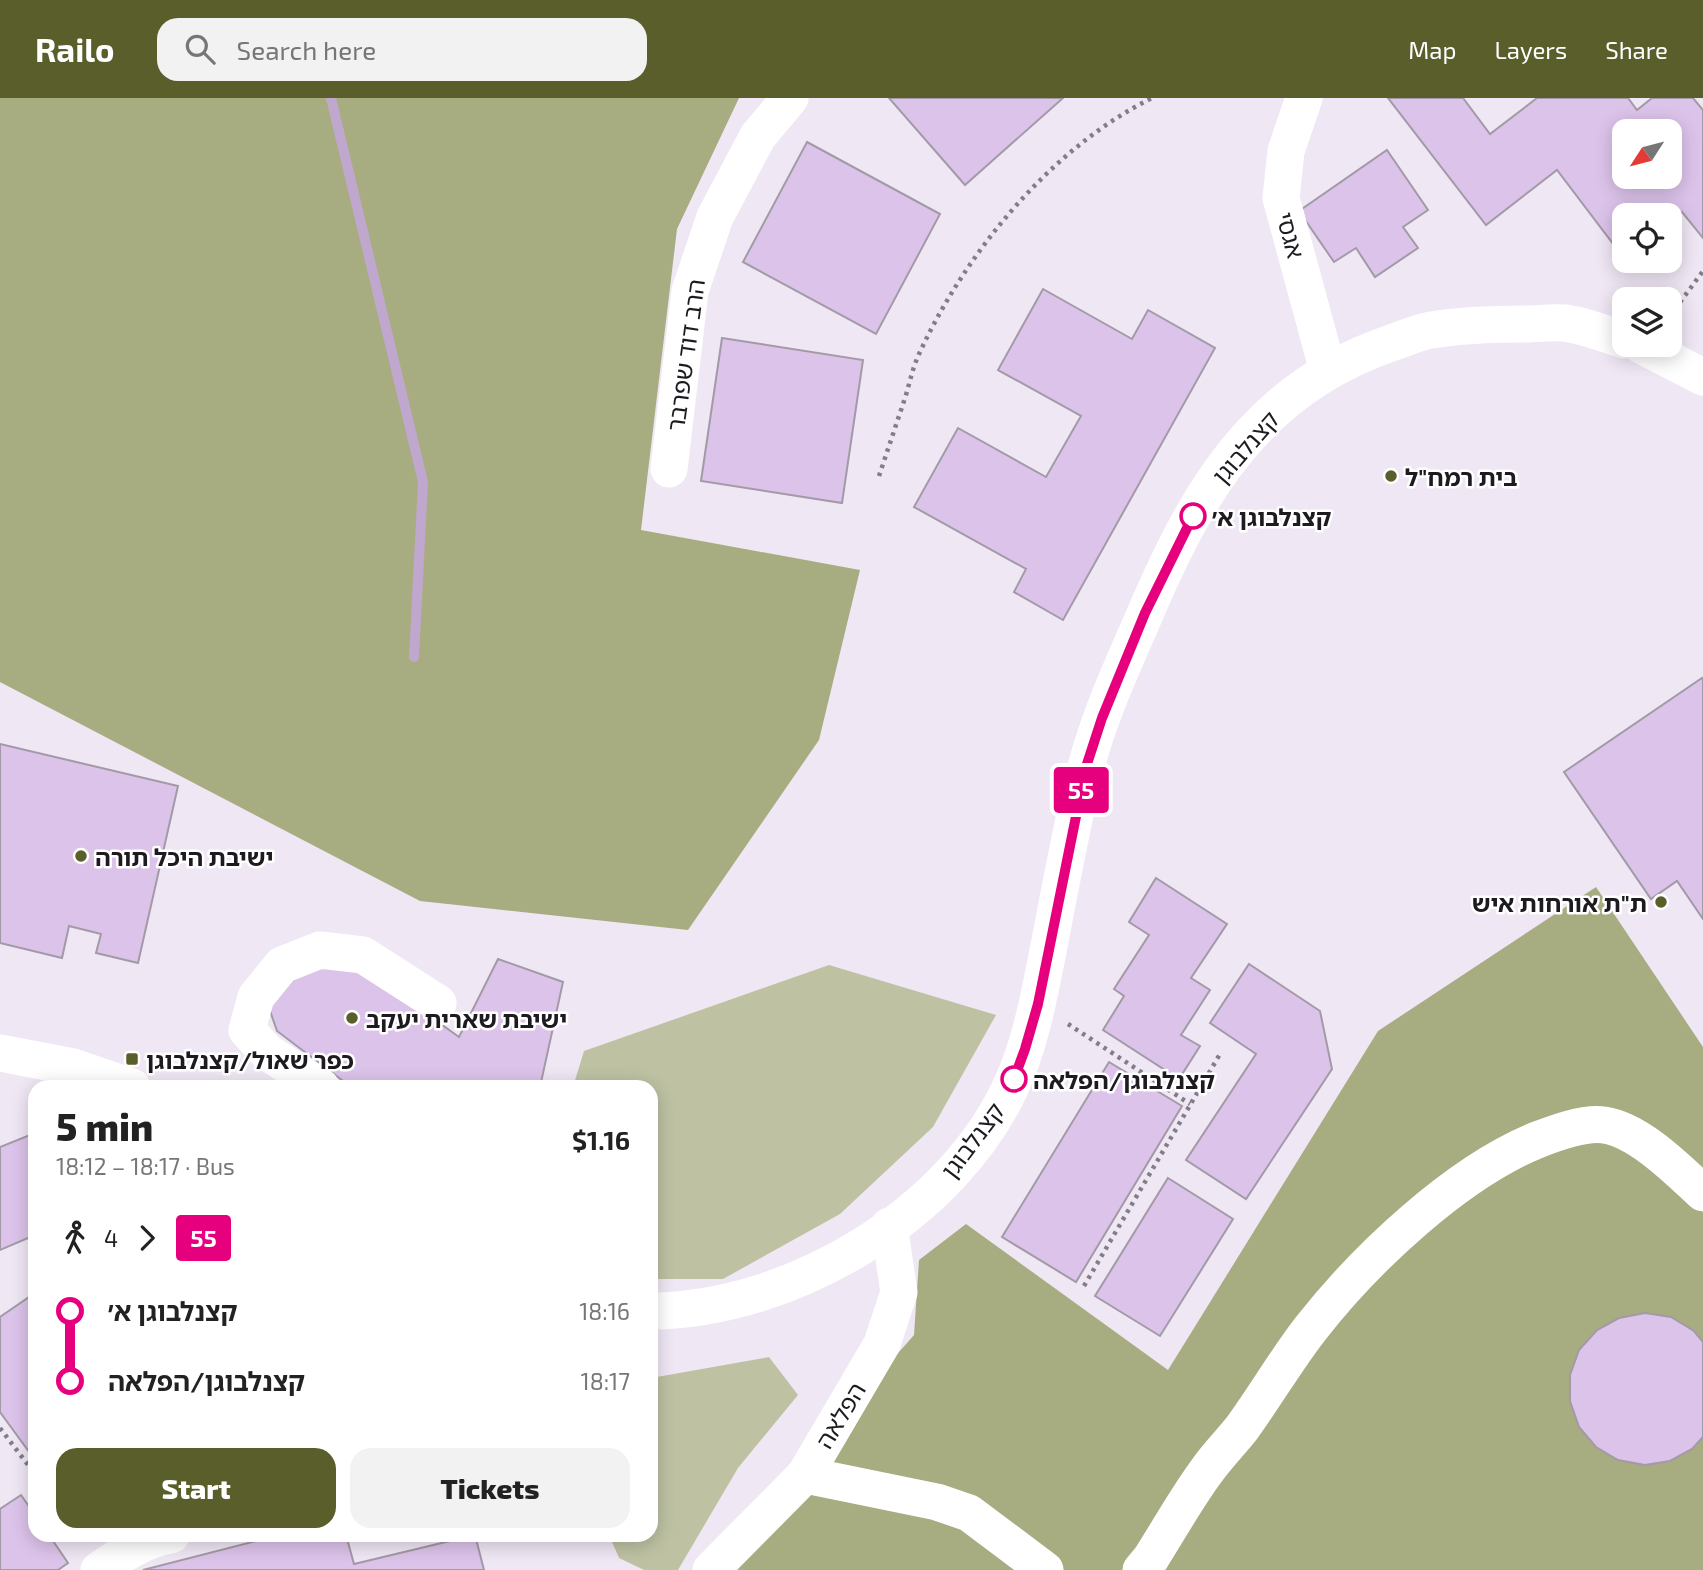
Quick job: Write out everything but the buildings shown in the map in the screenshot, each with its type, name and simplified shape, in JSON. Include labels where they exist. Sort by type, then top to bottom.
[{"type":"street","name":"הרב דוד שפרבר","points":[[669,469],[690,291],[715,217],[758,136],[790,98]]},
{"type":"street","name":"אגסי","points":[[1304,98],[1286,151],[1281,198],[1328,371]]},
{"type":"street","name":"קצנלבוגן","points":[[658,1311],[676,1311],[759,1292],[814,1273],[853,1253],[926,1198],[950,1174],[990,1124],[1011,1086],[1038,1004],[1086,767],[1102,718],[1145,613],[1202,498],[1252,433],[1287,399],[1328,371],[1377,348],[1427,331],[1489,324],[1566,323],[1612,336]]},
{"type":"street","points":[[1664,357],[1703,377]]},
{"type":"street","points":[[310,1080],[267,1052],[247,1030],[256,997],[282,965],[320,950],[363,955],[438,1003]]},
{"type":"street","points":[[0,1053],[73,1067],[111,1080]]},
{"type":"street","points":[[1141,1570],[1209,1468],[1241,1429],[1310,1329],[1350,1282],[1398,1236],[1462,1182],[1515,1149],[1564,1130],[1603,1124],[1628,1134],[1662,1156],[1703,1194]]},
{"type":"street","name":"הפלאה","points":[[711,1570],[805,1475],[882,1344],[899,1292],[889,1226]]},
{"type":"street","points":[[805,1475],[937,1502],[969,1513],[1045,1570]]},
{"type":"street","points":[[99,1570],[149,1542]]},
{"type":"path","points":[[880,476],[918,356],[956,286],[1012,209],[1056,165],[1127,111],[1152,98]]},
{"type":"path","points":[[1682,300],[1703,271]]},
{"type":"path","points":[[1038,1004],[1191,1104]]},
{"type":"path","points":[[1084,1286],[1220,1054]]},
{"type":"path","points":[[0,1429],[28,1465]]},
{"type":"green space","points":[[0,98],[739,98],[677,229],[641,530],[860,570],[819,740],[688,930],[420,901],[0,682]]},
{"type":"green space","points":[[1596,887],[1703,1047],[1703,1570],[737,1570],[861,1395],[914,1335],[919,1260],[966,1224],[1168,1370],[1378,1031]]},
{"type":"green space","points":[[829,965],[996,1015],[933,1127],[840,1214],[723,1279],[658,1279],[658,1080],[575,1080],[584,1051]]},
{"type":"green space","points":[[769,1357],[798,1395],[738,1468],[678,1570],[644,1570],[619,1558],[612,1542],[658,1542],[658,1377]]},
{"type":"waterway","points":[[331,98],[423,482],[414,657]]},
{"type":"bus line","name":"55","points":[[1014,1079],[1038,1004],[1086,767],[1125,659],[1193,516]]},
{"type":"place","name":"בית רמח\"ל","points":[[1391,476]]},
{"type":"place","name":"קצנלבוגן א׳","points":[[1193,516]]},
{"type":"place","name":"ישיבת היכל תורה","points":[[81,856]]},
{"type":"place","name":"ת\"ת אורחות איש","points":[[1661,902]]},
{"type":"place","name":"ישיבת שארית יעקב","points":[[352,1018]]},
{"type":"place","name":"כפר שאול/קצנלבוגן","points":[[132,1059]]},
{"type":"place","name":"קצנלבוגן/הפלאה","points":[[1014,1079]]}]
